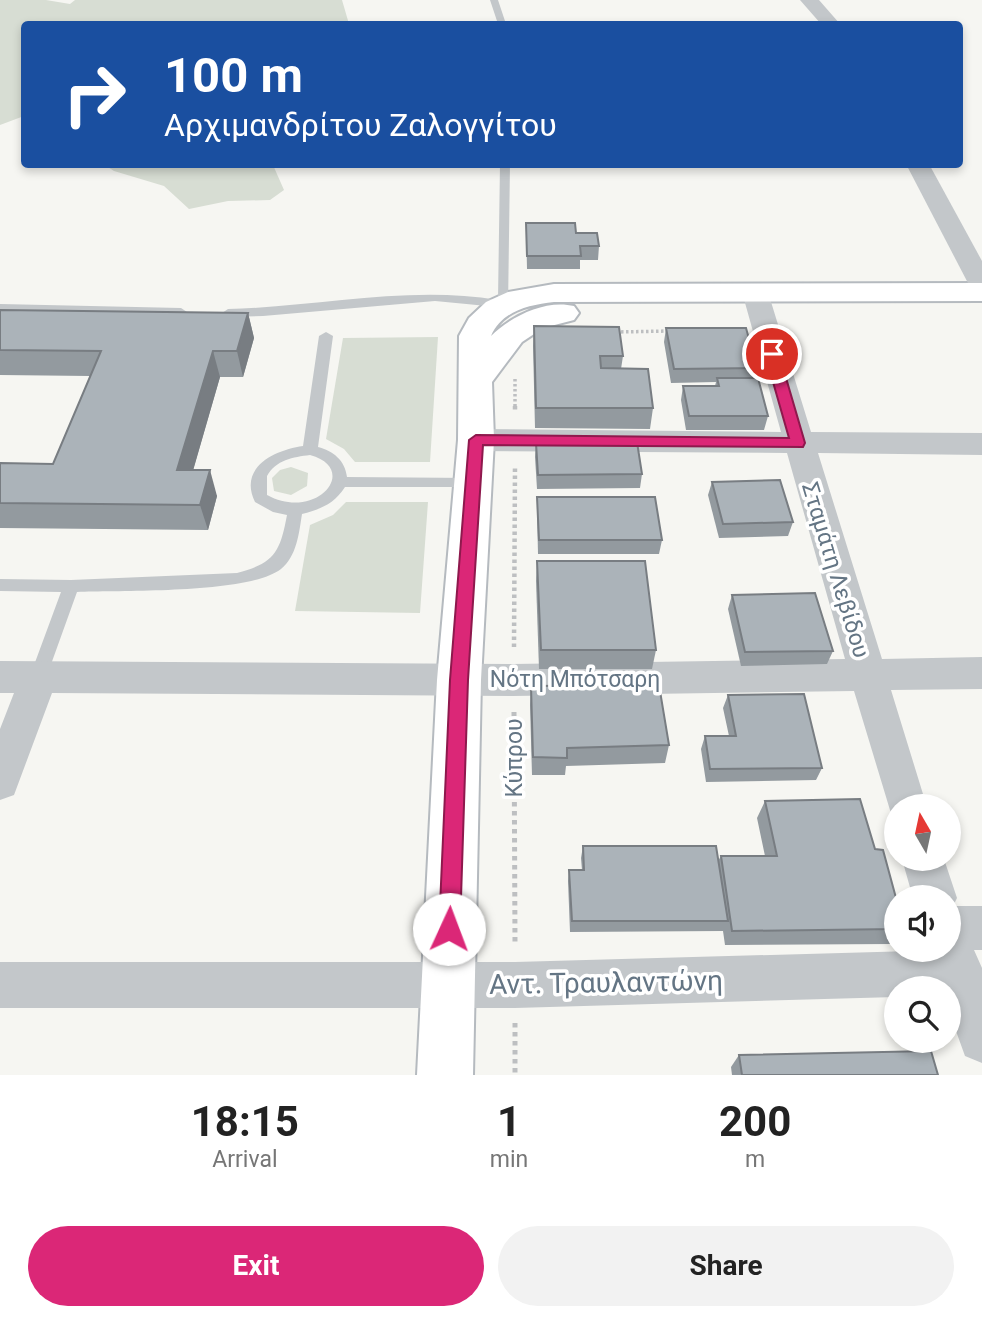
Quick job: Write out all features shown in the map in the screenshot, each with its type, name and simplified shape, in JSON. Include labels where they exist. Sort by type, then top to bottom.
[{"type":"main road","points":[[445,1075],[459,680],[473,483],[495,440],[476,381],[507,335],[521,307],[589,311],[982,292]]},
{"type":"main road","points":[[757,301],[982,309]]},
{"type":"street","points":[[809,0],[828,21]]},
{"type":"street","points":[[919,168],[982,285]]},
{"type":"street","name":"Σταμάτη Λεβίδου","points":[[757,301],[903,794]]},
{"type":"street","points":[[495,440],[982,444]]},
{"type":"street","name":"Νότη Μπότσαρη","points":[[0,677],[513,681],[982,673]]},
{"type":"street","points":[[0,782],[39,676]]},
{"type":"street","points":[[961,928],[982,928]]},
{"type":"street","name":"Αντ. Τραυλαντώνη","points":[[0,985],[515,985],[884,961]]},
{"type":"street","points":[[957,962],[982,1039]]},
{"type":"lane","points":[[494,0],[501,21]]},
{"type":"lane","points":[[0,309],[266,314],[436,296],[470,297],[521,307],[505,168]]},
{"type":"lane","points":[[310,450],[327,336]]},
{"type":"lane","points":[[310,450],[323,452],[336,461],[339,467],[339,482],[321,502],[295,510],[266,503],[260,498],[257,480],[261,470],[280,455],[310,450]]},
{"type":"lane","points":[[339,482],[473,483]]},
{"type":"lane","points":[[0,585],[208,582],[262,573],[281,563],[287,552],[295,510]]},
{"type":"lane","points":[[39,676],[71,586]]},
{"type":"path","points":[[607,332],[683,331]]},
{"type":"path","name":"Κύπρου","points":[[515,377],[495,440],[513,681],[515,1075]]},
{"type":"shaded area","points":[[0,0],[46,0],[70,4],[75,0],[342,0],[348,21],[21,21],[21,117],[0,125]]},
{"type":"shaded area","points":[[110,168],[274,168],[284,190],[270,200],[228,201],[189,209],[164,186]]},
{"type":"shaded area","points":[[438,337],[430,462],[355,462],[344,449],[326,439],[343,338]]},
{"type":"shaded area","points":[[291,467],[308,473],[307,486],[291,495],[274,491],[272,478],[280,470]]},
{"type":"shaded area","points":[[346,502],[428,502],[420,613],[295,611],[310,525],[333,515]]},
{"type":"building","points":[[526,223],[575,223],[576,233],[597,233],[599,246],[580,246],[581,256],[527,256]]},
{"type":"building","points":[[0,310],[248,313],[237,351],[213,351],[177,470],[210,470],[200,505],[0,503],[0,463],[53,464],[101,351],[0,350]]},
{"type":"building","points":[[534,326],[619,327],[623,356],[600,356],[601,368],[648,369],[653,408],[536,408]]},
{"type":"building","points":[[666,328],[746,328],[757,368],[674,369]]},
{"type":"building","points":[[717,378],[758,378],[768,416],[689,416],[683,386],[719,386]]},
{"type":"building","points":[[637,442],[642,474],[538,475],[536,443]]},
{"type":"building","points":[[780,480],[793,522],[723,524],[712,482]]},
{"type":"building","points":[[537,497],[655,497],[662,540],[539,540]]},
{"type":"building","points":[[537,561],[645,561],[656,650],[541,650]]},
{"type":"building","points":[[815,593],[833,651],[745,652],[732,595]]},
{"type":"building","points":[[659,685],[669,745],[567,748],[567,758],[533,757],[531,686]]},
{"type":"building","points":[[804,694],[822,768],[710,769],[705,736],[736,736],[728,695]]},
{"type":"building","points":[[860,799],[875,849],[883,850],[884,872],[889,872],[892,885],[884,885],[884,929],[732,931],[721,856],[777,856],[765,801]]},
{"type":"building","points":[[583,846],[716,846],[728,921],[572,921],[569,870],[584,870]]},
{"type":"building","points":[[932,1053],[938,1075],[742,1075],[739,1055]]},
{"type":"route","points":[[449,929],[459,680],[476,440],[798,443],[772,354]]}]
